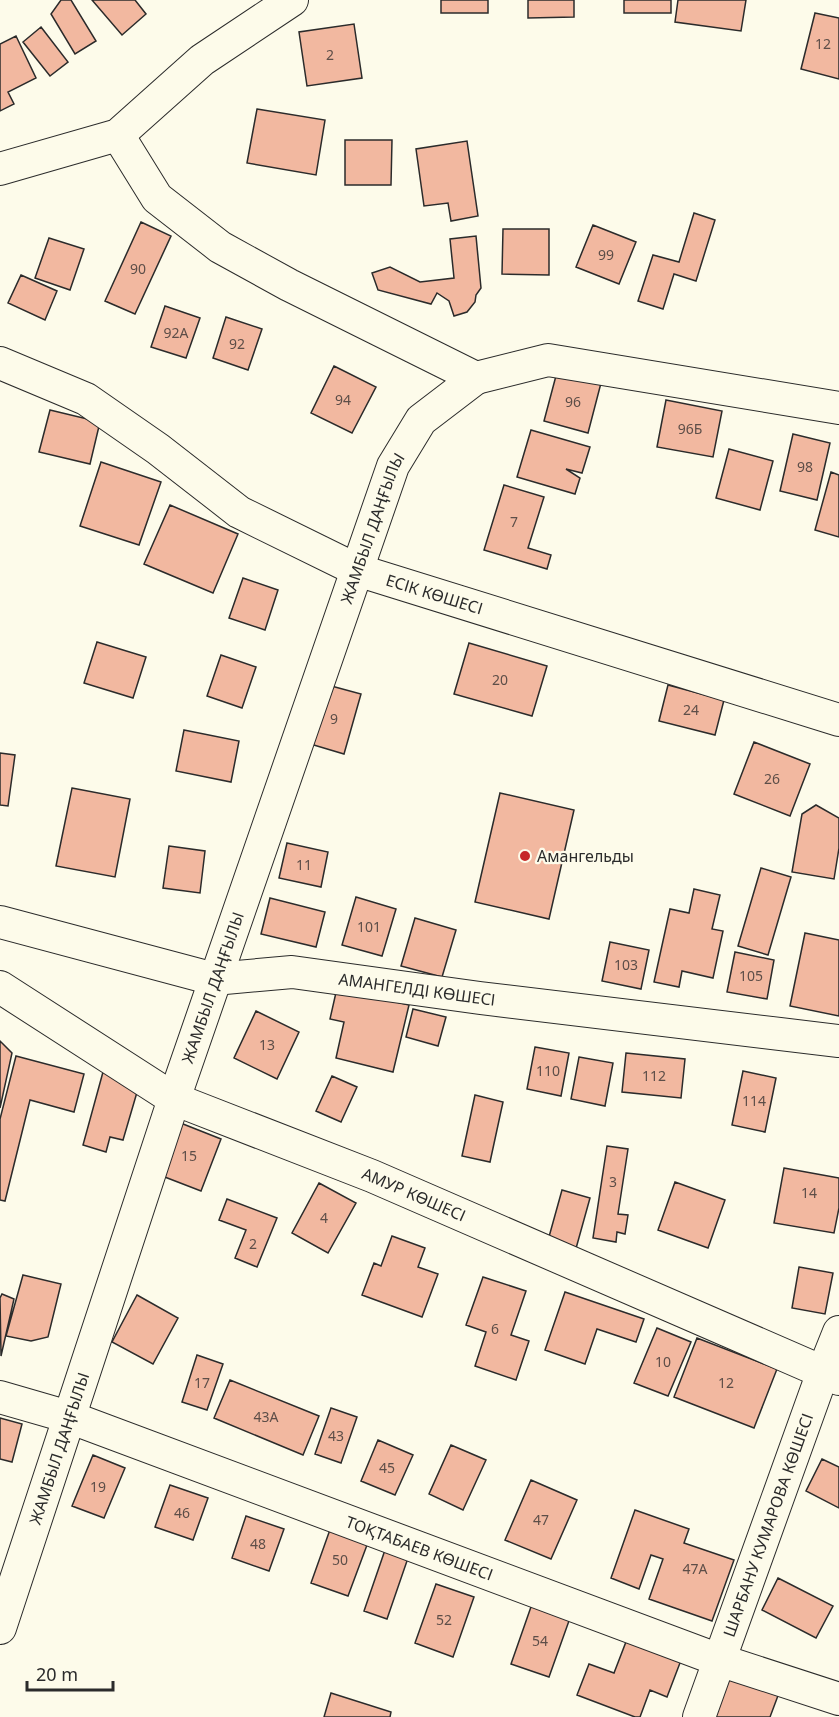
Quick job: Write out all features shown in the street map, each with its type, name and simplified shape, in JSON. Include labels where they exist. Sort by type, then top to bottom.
[{"type":"street","points":[[0,169],[117,135],[202,60],[292,0]]},
{"type":"street","points":[[117,135],[157,198],[220,247],[289,285],[476,378],[548,360],[839,408]]},
{"type":"street","name":"ЕСІК КӨШЕСІ","points":[[0,363],[86,399],[158,449],[239,512],[357,570],[839,720]]},
{"type":"street","name":"ЖАМБЫЛ ДАҢҒЫЛЫ","points":[[0,1628],[214,979],[393,466],[421,420],[476,378]]},
{"type":"street","name":"АМАНГЕЛДІ КӨШЕСІ","points":[[0,922],[214,979],[292,972],[491,999],[839,1041]]},
{"type":"street","name":"АМУР КӨШЕСІ","points":[[0,987],[174,1099],[372,1176],[831,1375]]},
{"type":"street","name":"ШАРБАНУ КУМАРОВА КӨШЕСІ","points":[[699,1717],[719,1660],[831,1375],[839,1332]]},
{"type":"street","name":"ТОҚТАБАЕВ КӨШЕСІ","points":[[0,1397],[69,1417],[719,1660],[839,1700]]},
{"type":"building","points":[[61,0],[71,0],[96,41],[75,54],[51,14]]},
{"type":"building","points":[[92,0],[135,0],[146,14],[122,35]]},
{"type":"building","points":[[441,0],[488,0],[488,13],[441,13]]},
{"type":"building","points":[[528,0],[574,0],[574,17],[528,18]]},
{"type":"building","points":[[624,0],[671,0],[671,13],[624,13]]},
{"type":"building","points":[[678,0],[746,0],[741,31],[675,22]]},
{"type":"building","points":[[815,13],[839,18],[839,79],[801,69]]},
{"type":"building","points":[[354,24],[362,78],[307,86],[299,32]]},
{"type":"building","points":[[41,27],[68,62],[50,76],[23,42]]},
{"type":"building","points":[[16,36],[36,78],[8,92],[14,104],[0,111],[0,44]]},
{"type":"building","points":[[257,109],[325,120],[316,175],[247,163]]},
{"type":"building","points":[[345,140],[392,140],[391,185],[345,185]]},
{"type":"building","points":[[467,141],[478,216],[451,221],[448,203],[424,206],[416,149]]},
{"type":"building","points":[[694,213],[715,220],[696,281],[674,274],[663,309],[638,301],[653,255],[679,262]]},
{"type":"building","points":[[141,222],[171,236],[135,314],[105,301]]},
{"type":"building","points":[[593,225],[636,242],[619,284],[576,267]]},
{"type":"building","points":[[503,229],[549,229],[549,275],[502,274]]},
{"type":"building","points":[[476,236],[481,288],[476,295],[475,302],[467,312],[454,316],[449,301],[437,293],[431,304],[378,290],[372,273],[390,267],[420,282],[454,278],[450,239]]},
{"type":"building","points":[[49,238],[84,249],[70,290],[35,278]]},
{"type":"building","points":[[21,275],[57,291],[45,320],[8,303]]},
{"type":"building","points":[[165,306],[200,318],[186,358],[151,347]]},
{"type":"building","points":[[226,317],[262,329],[248,370],[213,358]]},
{"type":"building","points":[[334,366],[376,387],[352,433],[311,413]]},
{"type":"building","points":[[557,372],[601,383],[588,433],[544,421]]},
{"type":"building","points":[[666,400],[722,411],[713,457],[657,447]]},
{"type":"building","points":[[50,410],[100,422],[90,464],[39,452]]},
{"type":"building","points":[[531,430],[590,447],[582,473],[566,469],[580,478],[575,494],[517,477]]},
{"type":"building","points":[[793,434],[830,443],[817,500],[780,491]]},
{"type":"building","points":[[729,449],[773,461],[760,510],[716,498]]},
{"type":"building","points":[[101,462],[161,482],[139,545],[80,526]]},
{"type":"building","points":[[831,472],[839,475],[839,537],[815,530]]},
{"type":"building","points":[[504,485],[544,497],[528,548],[551,555],[547,569],[484,550]]},
{"type":"building","points":[[170,505],[238,534],[213,593],[144,564]]},
{"type":"building","points":[[243,578],[278,590],[265,630],[229,618]]},
{"type":"building","points":[[97,642],[146,657],[133,698],[84,683]]},
{"type":"building","points":[[469,643],[547,666],[532,716],[454,694]]},
{"type":"building","points":[[221,655],[256,667],[242,708],[207,696]]},
{"type":"building","points":[[324,684],[361,694],[344,754],[307,743]]},
{"type":"building","points":[[668,685],[724,700],[715,735],[659,721]]},
{"type":"building","points":[[184,730],[239,741],[231,782],[176,771]]},
{"type":"building","points":[[754,742],[810,764],[790,816],[734,794]]},
{"type":"building","points":[[0,753],[15,755],[8,806],[0,805]]},
{"type":"building","points":[[72,788],[130,799],[115,877],[56,866]]},
{"type":"building","name":"Амангельды","points":[[500,793],[574,810],[549,919],[475,902]]},
{"type":"building","points":[[816,805],[839,818],[839,848],[834,879],[792,872],[802,814]]},
{"type":"building","points":[[287,843],[328,852],[321,887],[279,878]]},
{"type":"building","points":[[169,846],[205,851],[200,893],[163,888]]},
{"type":"building","points":[[761,868],[791,877],[768,955],[738,946]]},
{"type":"building","points":[[694,889],[720,895],[712,929],[723,931],[713,978],[682,971],[679,987],[654,982],[670,909],[689,913]]},
{"type":"building","points":[[356,897],[396,909],[382,956],[342,945]]},
{"type":"building","points":[[270,898],[325,912],[316,947],[261,934]]},
{"type":"building","points":[[415,918],[456,930],[442,977],[401,966]]},
{"type":"building","points":[[805,933],[839,940],[839,1016],[790,1006]]},
{"type":"building","points":[[610,942],[649,950],[641,989],[602,981]]},
{"type":"building","points":[[735,952],[774,960],[767,999],[727,992]]},
{"type":"building","points":[[337,988],[409,1005],[393,1072],[336,1058],[344,1022],[330,1019]]},
{"type":"building","points":[[413,1009],[446,1017],[438,1046],[406,1037]]},
{"type":"building","points":[[256,1011],[299,1032],[277,1079],[234,1058]]},
{"type":"building","points":[[0,1041],[12,1053],[0,1108]]},
{"type":"building","points":[[535,1047],[569,1053],[561,1096],[527,1089]]},
{"type":"building","points":[[626,1053],[685,1059],[681,1098],[622,1092]]},
{"type":"building","points":[[16,1056],[84,1074],[74,1112],[30,1100],[5,1201],[0,1200],[0,1119]]},
{"type":"building","points":[[579,1057],[613,1063],[605,1106],[571,1099]]},
{"type":"building","points":[[743,1071],[776,1078],[765,1132],[732,1125]]},
{"type":"building","points":[[103,1072],[140,1082],[123,1140],[110,1137],[106,1152],[83,1145]]},
{"type":"building","points":[[332,1076],[357,1087],[341,1122],[316,1111]]},
{"type":"building","points":[[475,1095],[503,1102],[490,1162],[462,1156]]},
{"type":"building","points":[[178,1122],[221,1139],[201,1191],[157,1174]]},
{"type":"building","points":[[607,1146],[628,1149],[618,1214],[628,1215],[625,1234],[617,1232],[616,1242],[593,1238]]},
{"type":"building","points":[[784,1168],[839,1178],[839,1208],[834,1233],[774,1223]]},
{"type":"building","points":[[675,1182],[725,1200],[708,1248],[658,1230]]},
{"type":"building","points":[[319,1183],[356,1203],[328,1253],[292,1233]]},
{"type":"building","points":[[562,1190],[590,1198],[575,1252],[547,1244]]},
{"type":"building","points":[[227,1199],[277,1218],[257,1267],[235,1258],[246,1230],[219,1220]]},
{"type":"building","points":[[392,1236],[425,1248],[418,1267],[438,1274],[422,1317],[362,1295],[374,1263],[381,1266]]},
{"type":"building","points":[[799,1267],[833,1273],[825,1314],[792,1308]]},
{"type":"building","points":[[23,1275],[61,1284],[48,1337],[31,1341],[6,1336]]},
{"type":"building","points":[[483,1277],[526,1291],[511,1335],[529,1341],[516,1380],[475,1366],[486,1332],[466,1325]]},
{"type":"building","points":[[565,1292],[644,1319],[636,1342],[597,1329],[585,1364],[545,1350]]},
{"type":"building","points":[[2,1294],[14,1299],[1,1356],[0,1298]]},
{"type":"building","points":[[137,1295],[178,1318],[153,1364],[112,1342]]},
{"type":"building","points":[[657,1328],[691,1342],[668,1396],[634,1383]]},
{"type":"building","points":[[697,1338],[777,1369],[754,1428],[674,1397]]},
{"type":"building","points":[[197,1355],[223,1364],[207,1410],[182,1402]]},
{"type":"building","points":[[230,1380],[319,1416],[303,1455],[214,1418]]},
{"type":"building","points":[[331,1408],[357,1417],[341,1463],[315,1454]]},
{"type":"building","points":[[0,1418],[22,1424],[12,1462],[0,1459]]},
{"type":"building","points":[[378,1440],[413,1455],[395,1495],[361,1481]]},
{"type":"building","points":[[451,1445],[486,1460],[463,1510],[429,1494]]},
{"type":"building","points":[[93,1455],[125,1468],[104,1518],[72,1506]]},
{"type":"building","points":[[822,1459],[839,1467],[839,1508],[806,1491]]},
{"type":"building","points":[[531,1480],[577,1500],[551,1559],[505,1540]]},
{"type":"building","points":[[170,1485],[208,1498],[193,1540],[155,1527]]},
{"type":"building","points":[[635,1510],[689,1529],[684,1543],[734,1560],[712,1621],[649,1599],[663,1559],[651,1555],[639,1589],[611,1578]]},
{"type":"building","points":[[246,1516],[284,1529],[269,1571],[232,1558]]},
{"type":"building","points":[[332,1524],[370,1537],[348,1596],[311,1583]]},
{"type":"building","points":[[385,1550],[408,1558],[387,1619],[364,1611]]},
{"type":"building","points":[[778,1578],[833,1606],[816,1638],[762,1610]]},
{"type":"building","points":[[436,1584],[474,1597],[453,1657],[415,1643]]},
{"type":"building","points":[[532,1604],[570,1618],[549,1677],[511,1664]]},
{"type":"building","points":[[629,1634],[683,1655],[667,1697],[650,1690],[640,1717],[577,1695],[589,1664],[614,1673]]},
{"type":"building","points":[[728,1673],[779,1693],[770,1717],[710,1717]]},
{"type":"building","points":[[331,1693],[391,1712],[390,1717],[324,1717]]},
{"type":"place","name":"Амангельды","points":[[525,856]]}]
